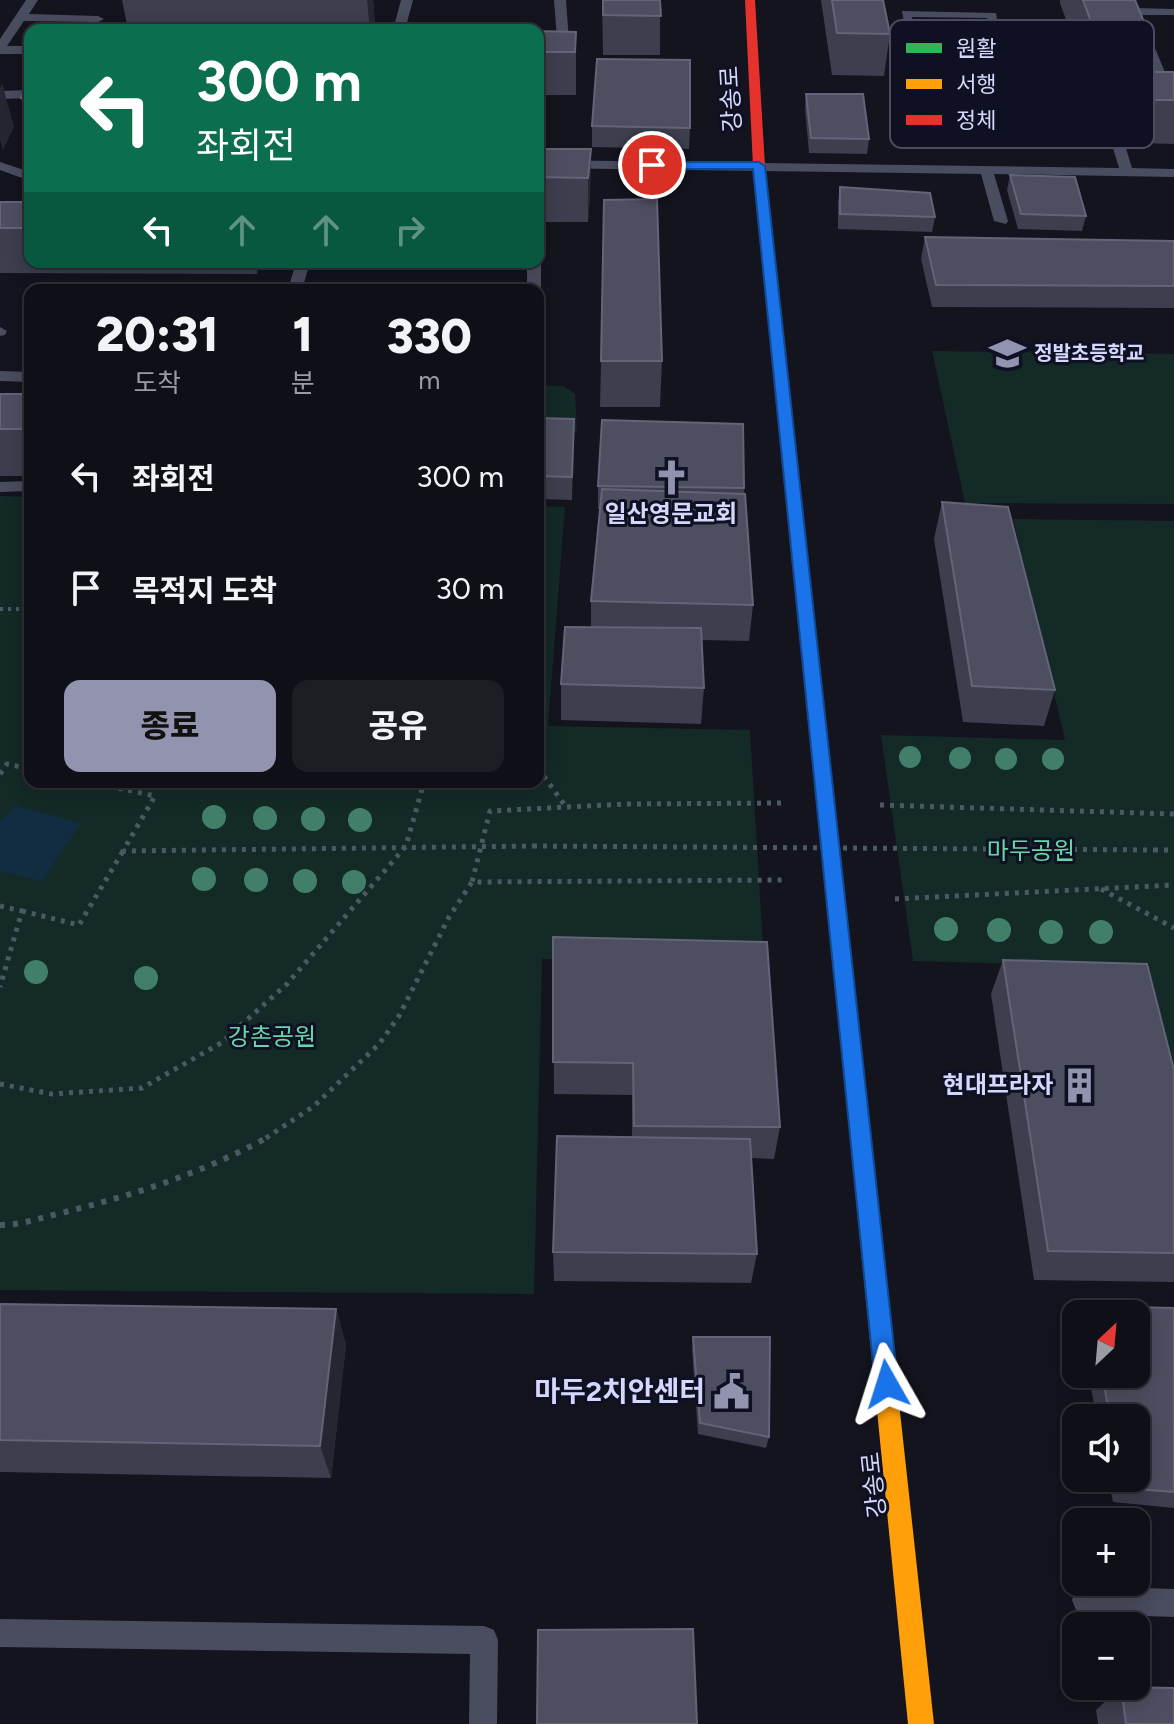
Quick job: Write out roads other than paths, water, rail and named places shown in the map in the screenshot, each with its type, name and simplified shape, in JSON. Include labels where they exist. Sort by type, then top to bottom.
[{"type":"main road","name":"강송로","points":[[750,0],[759,166],[921,1724]]},
{"type":"lane","points":[[0,49],[32,0]]},
{"type":"lane","points":[[401,24],[407,0]]},
{"type":"lane","points":[[544,55],[564,55],[560,0]]},
{"type":"lane","points":[[1138,20],[1134,11],[1174,12]]},
{"type":"lane","points":[[907,20],[906,13],[992,15],[993,20]]},
{"type":"lane","points":[[21,17],[98,19]]},
{"type":"lane","points":[[0,49],[24,50]]},
{"type":"lane","points":[[1154,54],[1170,88]]},
{"type":"lane","points":[[0,95],[24,94]]},
{"type":"lane","points":[[1119,148],[1127,172]]},
{"type":"lane","points":[[544,164],[1174,173]]},
{"type":"lane","points":[[0,166],[24,175]]},
{"type":"lane","points":[[986,170],[1001,221]]},
{"type":"lane","points":[[0,376],[24,377]]},
{"type":"lane","points":[[0,487],[24,486]]},
{"type":"lane","points":[[1086,1600],[1174,1603]]},
{"type":"lane","points":[[0,1633],[484,1640],[483,1724]]},
{"type":"water","points":[[15,806],[81,823],[42,881],[0,871],[0,822]]},
{"type":"place","name":"정발초등학교","points":[[1008,353]]},
{"type":"place","name":"일산영문교회","points":[[671,477]]},
{"type":"place","name":"현대프라자","points":[[1079,1085]]},
{"type":"place","name":"마두2치안센터","points":[[731,1391]]},
{"type":"park label","name":"마두공원","points":[[1031,851]]},
{"type":"park label","name":"강촌공원","points":[[272,1037]]}]
